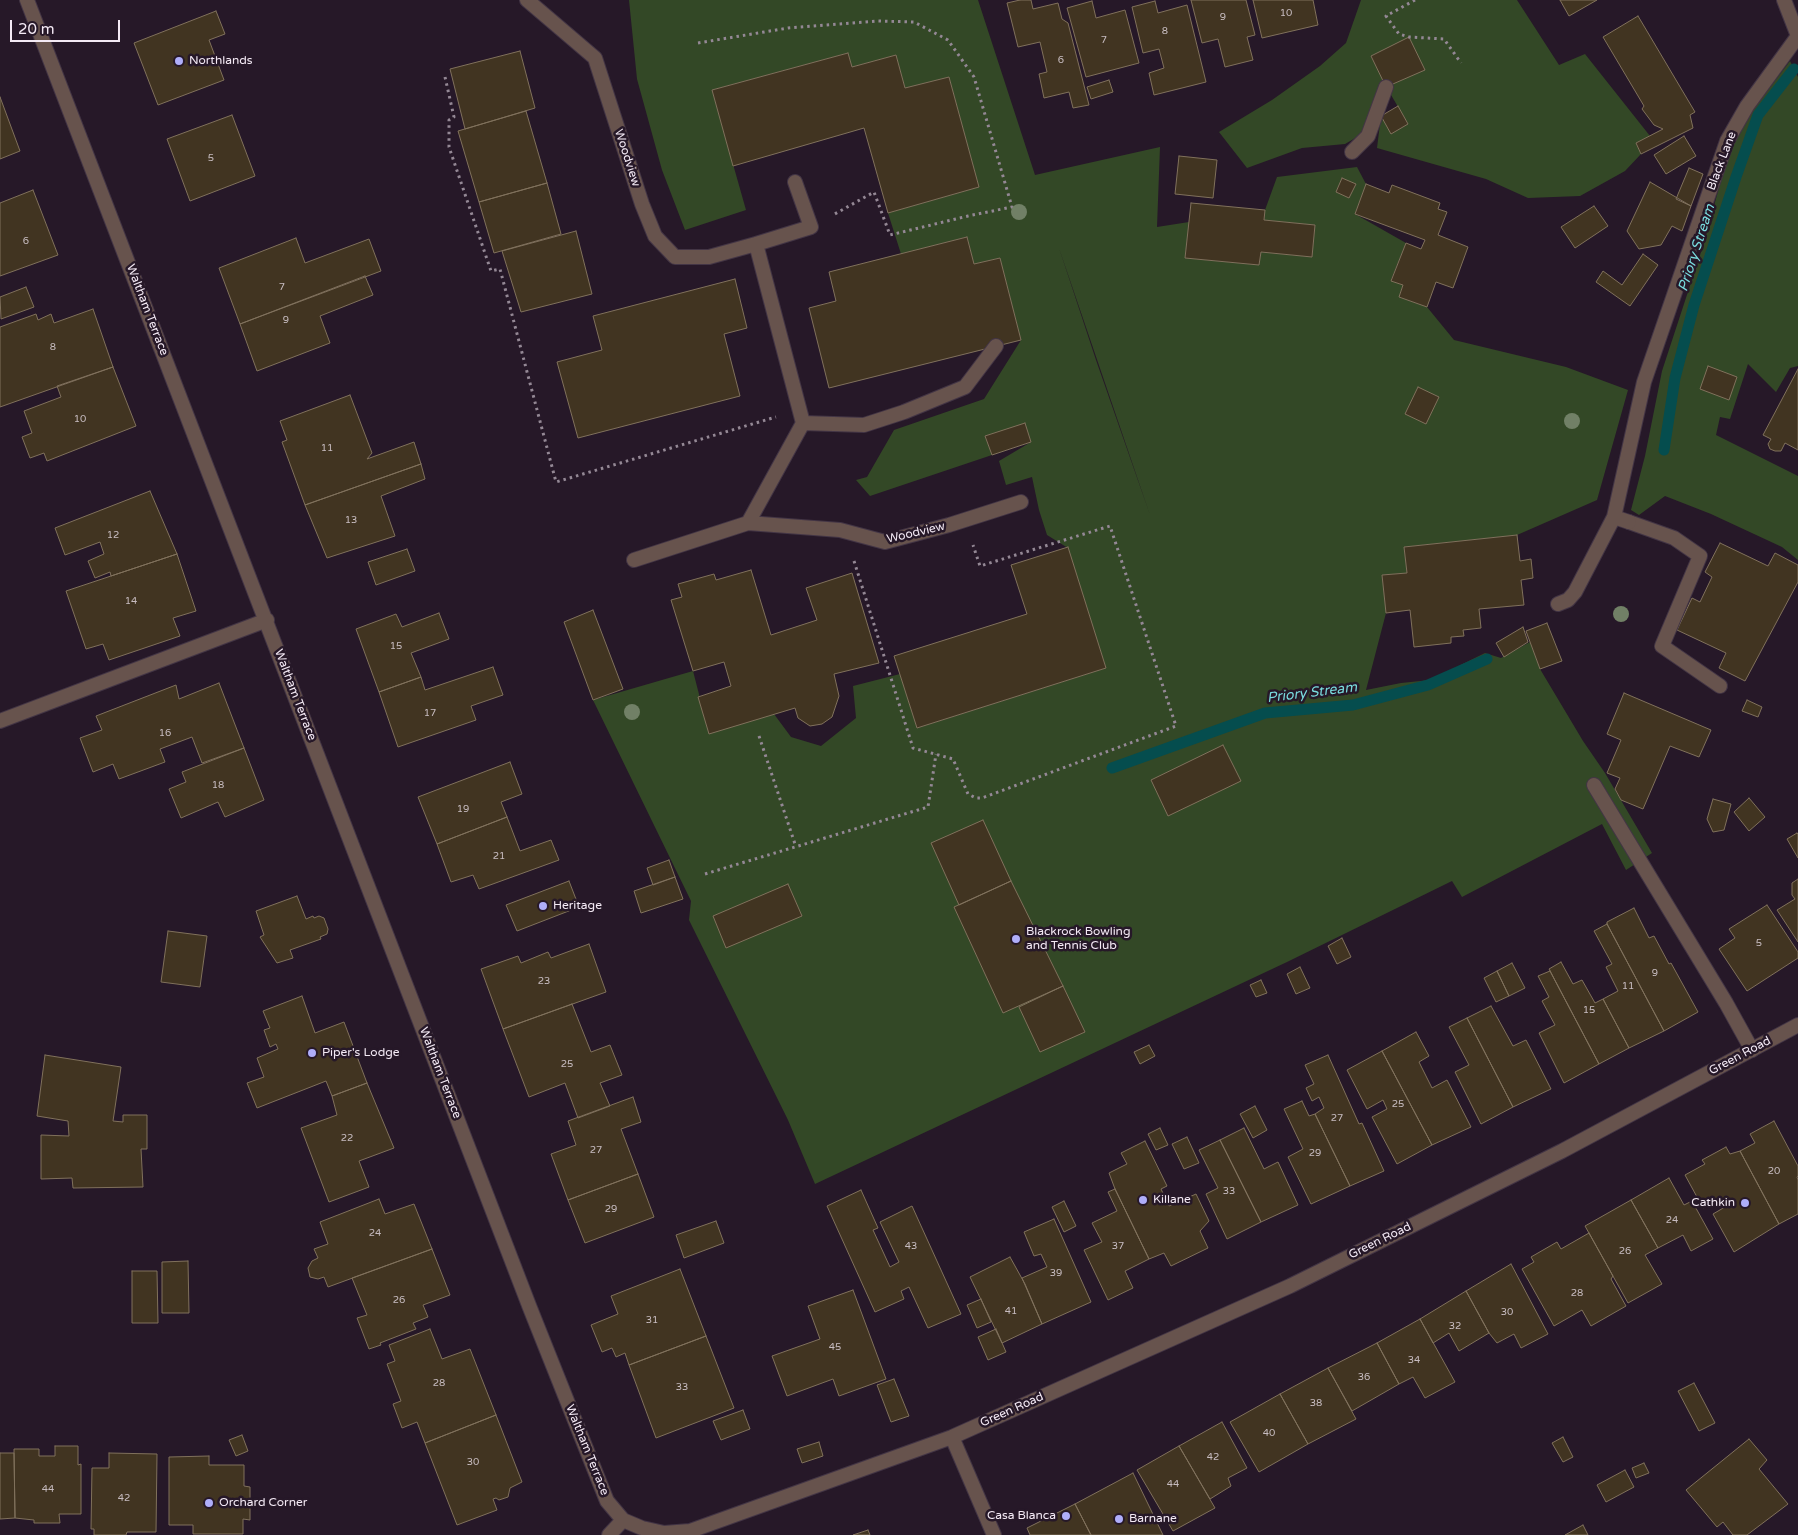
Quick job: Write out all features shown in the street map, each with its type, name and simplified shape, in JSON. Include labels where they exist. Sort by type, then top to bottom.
[{"type":"street","name":"Waltham Terrace","points":[[27,0],[545,1345],[607,1501],[623,1520],[642,1528],[664,1532],[690,1530],[952,1437]]},
{"type":"street","name":"Woodview","points":[[527,0],[595,58],[642,204],[655,236],[675,258],[709,257],[811,227]]},
{"type":"street","points":[[1784,0],[1798,36]]},
{"type":"street","name":"Black Lane","points":[[1565,604],[1575,592],[1614,517],[1644,382],[1727,141],[1747,106],[1798,36]]},
{"type":"street","points":[[1352,152],[1368,136],[1386,87]]},
{"type":"street","points":[[795,182],[811,227]]},
{"type":"street","points":[[748,523],[802,417],[756,244]]},
{"type":"street","points":[[802,417],[864,425],[904,412],[966,388],[996,346]]},
{"type":"street","name":"Woodview","points":[[634,560],[748,523],[840,530],[885,542],[966,520],[1021,502]]},
{"type":"street","points":[[1614,517],[1674,538],[1700,556],[1662,646],[1720,686]]},
{"type":"street","points":[[0,721],[267,620]]},
{"type":"street","points":[[1594,785],[1721,994],[1752,1050]]},
{"type":"street","name":"Green Road","points":[[952,1437],[1290,1286],[1562,1152],[1798,1025]]},
{"type":"street","points":[[952,1437],[994,1535]]},
{"type":"street","points":[[609,1535],[623,1520]]},
{"type":"path","points":[[1415,0],[1386,16],[1399,34],[1409,38],[1444,39],[1461,63]]},
{"type":"path","points":[[698,42],[788,28],[878,21],[914,22],[948,40],[974,77],[1012,207],[890,235],[874,192],[811,227]]},
{"type":"path","points":[[445,77],[454,117],[449,120],[448,147],[492,271],[500,269],[556,482],[802,417]]},
{"type":"path","points":[[856,534],[850,549],[913,748],[953,759],[968,794],[976,798],[982,798],[1176,726],[1110,526],[980,566],[966,520]]},
{"type":"path","points":[[758,736],[796,847]]},
{"type":"path","points":[[705,874],[928,807],[936,754]]},
{"type":"green space","points":[[629,0],[978,0],[1035,175],[1160,147],[1157,227],[1189,222],[1185,258],[1259,265],[1261,252],[1312,257],[1315,225],[1264,220],[1265,210],[1277,177],[1357,167],[1366,184],[1355,214],[1406,243],[1391,280],[1403,285],[1399,297],[1427,307],[1454,340],[1566,367],[1628,390],[1597,500],[1517,535],[1404,547],[1407,573],[1382,575],[1386,613],[1366,690],[1401,683],[1430,680],[1485,653],[1501,658],[1530,642],[1540,669],[1652,853],[1626,870],[1602,824],[1462,897],[1452,881],[1287,962],[815,1184],[788,1120],[689,920],[691,901],[593,700],[693,671],[709,733],[774,714],[791,737],[821,746],[856,718],[853,686],[900,674],[917,728],[1106,668],[1068,548],[1047,535],[1032,477],[1006,485],[999,461],[1031,442],[1025,424],[985,436],[992,455],[870,496],[856,480],[867,477],[894,430],[984,399],[1021,340],[1000,258],[974,264],[967,237],[901,254],[888,213],[979,187],[949,77],[905,88],[896,55],[852,67],[848,53],[712,90],[746,210],[685,230],[662,170],[637,79]],"holes":[[[1059,248],[1150,515],[1096,360]]]},
{"type":"green space","points":[[1361,0],[1517,0],[1559,65],[1585,54],[1650,136],[1636,143],[1641,154],[1625,171],[1580,196],[1528,198],[1486,179],[1377,148],[1381,116],[1391,133],[1408,124],[1387,88],[1364,133],[1345,144],[1302,148],[1247,168],[1219,132],[1272,100],[1320,66],[1346,43]],"holes":[[[1408,38],[1424,69],[1387,87],[1371,56]]]},
{"type":"green space","points":[[1790,61],[1798,77],[1798,366],[1790,368],[1776,392],[1748,364],[1730,419],[1720,417],[1716,435],[1798,476],[1798,560],[1782,547],[1711,514],[1665,496],[1639,515],[1631,510],[1645,456],[1662,371],[1702,249],[1725,166],[1734,142],[1750,113]]},
{"type":"building","points":[[1031,0],[1033,9],[1058,3],[1062,19],[1068,23],[1089,105],[1073,108],[1069,92],[1044,98],[1039,74],[1047,72],[1040,42],[1018,47],[1007,3]]},
{"type":"building","points":[[1191,0],[1246,0],[1255,35],[1247,37],[1253,60],[1225,67],[1218,39],[1202,43]]},
{"type":"building","points":[[1253,0],[1313,0],[1318,25],[1262,38]]},
{"type":"building","points":[[1560,0],[1597,0],[1569,16]]},
{"type":"building","points":[[1092,1],[1096,18],[1125,10],[1139,63],[1086,77],[1067,8]]},
{"type":"building","points":[[1155,1],[1158,13],[1187,5],[1206,82],[1154,95],[1149,73],[1164,68],[1159,49],[1143,53],[1132,7]]},
{"type":"building","name":"Northlands","points":[[216,11],[225,34],[209,40],[224,80],[158,105],[134,43]]},
{"type":"building","points":[[1638,16],[1695,112],[1690,115],[1693,128],[1641,154],[1636,143],[1663,129],[1654,125],[1642,109],[1644,106],[1603,37]]},
{"type":"building","points":[[1409,37],[1425,70],[1386,87],[1371,56]]},
{"type":"building","points":[[520,51],[535,108],[465,129],[450,69]]},
{"type":"building","points":[[848,53],[852,67],[896,55],[905,88],[949,77],[979,187],[888,213],[864,128],[733,166],[712,90]]},
{"type":"building","points":[[1109,80],[1113,92],[1091,99],[1087,87]]},
{"type":"building","points":[[0,97],[20,151],[0,159]]},
{"type":"building","points":[[1398,106],[1408,124],[1391,134],[1381,116]]},
{"type":"building","points":[[526,111],[547,183],[479,202],[458,131]]},
{"type":"building","points":[[232,115],[255,176],[190,201],[167,139]]},
{"type":"building","points":[[1684,136],[1696,156],[1666,174],[1654,155]]},
{"type":"building","points":[[1179,156],[1217,160],[1213,198],[1175,194]]},
{"type":"building","points":[[1689,168],[1703,174],[1691,206],[1676,199]]},
{"type":"building","points":[[1342,178],[1356,184],[1349,198],[1336,192]]},
{"type":"building","points":[[1650,182],[1691,206],[1682,231],[1672,226],[1661,245],[1639,249],[1627,231]]},
{"type":"building","points":[[547,183],[561,234],[494,253],[479,202]]},
{"type":"building","points":[[1366,184],[1389,193],[1392,185],[1440,203],[1438,209],[1447,212],[1438,235],[1468,247],[1453,288],[1436,282],[1427,307],[1399,297],[1403,285],[1391,281],[1406,243],[1421,249],[1425,240],[1355,214]]},
{"type":"building","points":[[33,190],[58,255],[0,276],[0,203]]},
{"type":"building","points":[[1191,203],[1265,210],[1264,220],[1315,225],[1312,257],[1261,252],[1259,265],[1185,258]]},
{"type":"building","points":[[1594,206],[1608,226],[1575,248],[1561,227]]},
{"type":"building","points":[[576,231],[592,294],[521,312],[502,251]]},
{"type":"building","points":[[967,237],[974,264],[1000,258],[1021,340],[829,388],[809,308],[836,301],[829,272]]},
{"type":"building","points":[[296,238],[305,263],[369,239],[381,271],[240,324],[219,268]]},
{"type":"building","points":[[1643,254],[1658,265],[1630,306],[1596,282],[1603,271],[1622,285]]},
{"type":"building","points":[[365,276],[373,295],[320,316],[330,343],[257,371],[240,324]]},
{"type":"building","points":[[735,279],[747,328],[724,334],[740,396],[578,438],[557,362],[602,350],[593,316]]},
{"type":"building","points":[[26,287],[34,307],[1,319],[0,297]]},
{"type":"building","points":[[93,309],[113,367],[0,407],[0,327],[36,314],[38,320],[51,314],[54,323]]},
{"type":"building","points":[[1708,366],[1737,377],[1729,400],[1700,389]]},
{"type":"building","points":[[113,367],[136,426],[47,461],[44,453],[30,458],[22,437],[32,433],[24,411],[61,397],[57,386]]},
{"type":"building","points":[[1798,369],[1798,450],[1785,443],[1781,451],[1775,451],[1770,449],[1768,444],[1771,439],[1763,435]]},
{"type":"building","points":[[1418,387],[1439,397],[1426,424],[1405,414]]},
{"type":"building","points":[[350,395],[372,453],[367,459],[414,442],[421,464],[305,505],[282,442],[287,440],[280,421]]},
{"type":"building","points":[[1025,423],[1031,442],[992,455],[985,436]]},
{"type":"building","points":[[421,464],[425,479],[381,496],[395,536],[327,558],[305,505]]},
{"type":"building","points":[[150,491],[177,554],[111,576],[110,572],[95,578],[88,561],[104,554],[100,542],[65,555],[55,528]]},
{"type":"building","points":[[1517,535],[1520,561],[1531,559],[1533,578],[1521,580],[1524,605],[1479,609],[1481,628],[1463,630],[1464,636],[1451,637],[1451,643],[1414,647],[1410,610],[1386,613],[1382,575],[1407,573],[1404,547]]},
{"type":"building","points":[[1720,543],[1768,566],[1775,553],[1798,565],[1798,582],[1745,681],[1719,668],[1726,653],[1677,630],[1692,598],[1700,602],[1712,577],[1705,572]]},
{"type":"building","points":[[1068,547],[1106,668],[917,728],[894,656],[1027,614],[1011,565]]},
{"type":"building","points":[[407,549],[415,571],[376,585],[368,562]]},
{"type":"building","points":[[177,554],[196,611],[173,618],[180,636],[109,660],[103,644],[86,649],[66,591]]},
{"type":"building","points":[[751,570],[771,635],[817,620],[806,588],[852,573],[879,663],[834,674],[839,696],[832,717],[822,724],[810,726],[798,718],[795,708],[709,734],[698,697],[731,686],[724,662],[693,671],[671,600],[682,597],[678,584],[714,574],[716,580]]},
{"type":"building","points":[[593,610],[623,689],[593,700],[564,622]]},
{"type":"building","points":[[439,613],[449,639],[411,653],[421,677],[379,692],[356,629],[396,614],[402,627]]},
{"type":"building","points":[[1547,623],[1562,661],[1540,669],[1526,631]]},
{"type":"building","points":[[1523,627],[1528,642],[1504,657],[1496,643]]},
{"type":"building","points":[[493,667],[503,695],[471,706],[476,720],[398,747],[379,692],[421,677],[425,690]]},
{"type":"building","points":[[219,683],[244,748],[202,763],[192,737],[160,749],[165,762],[119,779],[113,764],[93,772],[80,738],[102,730],[96,716],[176,685],[179,699]]},
{"type":"building","points":[[1624,693],[1711,730],[1699,757],[1670,746],[1643,809],[1621,800],[1615,789],[1620,778],[1607,773],[1621,740],[1607,734]]},
{"type":"building","points":[[1747,700],[1762,707],[1758,717],[1742,711]]},
{"type":"building","points":[[1223,745],[1241,781],[1168,816],[1151,780]]},
{"type":"building","points":[[244,748],[264,800],[225,817],[218,802],[181,818],[169,789],[186,782],[182,772]]},
{"type":"building","points":[[510,762],[522,794],[501,802],[507,817],[437,844],[418,797]]},
{"type":"building","points":[[1749,798],[1765,817],[1749,831],[1734,812]]},
{"type":"building","points":[[1713,799],[1731,804],[1724,830],[1713,832],[1707,819]]},
{"type":"building","points":[[507,817],[520,851],[551,840],[559,860],[479,889],[473,875],[451,882],[437,844]]},
{"type":"building","points":[[983,820],[1011,881],[959,905],[931,843]]},
{"type":"building","points":[[1798,834],[1798,858],[1787,839]]},
{"type":"building","points":[[669,860],[675,877],[653,885],[647,868]]},
{"type":"building","points":[[675,877],[683,899],[641,913],[634,891]]},
{"type":"building","points":[[1798,879],[1798,942],[1777,910],[1795,899],[1792,895],[1792,883]]},
{"type":"building","name":"Heritage","points":[[569,881],[579,907],[517,931],[506,905]]},
{"type":"building","points":[[1011,881],[1063,986],[1003,1013],[954,907]]},
{"type":"building","points":[[788,884],[802,916],[726,948],[713,916]]},
{"type":"building","points":[[297,896],[306,919],[313,916],[314,918],[319,916],[324,918],[328,929],[327,934],[320,937],[321,939],[290,950],[293,958],[277,963],[260,937],[264,935],[256,911]]},
{"type":"building","points":[[1767,905],[1798,952],[1798,958],[1747,991],[1719,949],[1735,938],[1729,929]]},
{"type":"building","points":[[1634,908],[1649,938],[1654,936],[1698,1012],[1664,1031],[1607,924],[1607,922]]},
{"type":"building","points":[[1607,924],[1664,1031],[1629,1048],[1603,999],[1618,991],[1606,967],[1612,964],[1594,931]]},
{"type":"building","points":[[168,931],[207,936],[200,987],[161,982]]},
{"type":"building","points":[[1342,938],[1351,957],[1337,964],[1328,946]]},
{"type":"building","points":[[589,944],[606,992],[503,1029],[481,969],[518,956],[521,963],[548,952],[551,958]]},
{"type":"building","points":[[1561,962],[1573,984],[1582,980],[1595,1003],[1603,999],[1629,1048],[1599,1064],[1549,969]]},
{"type":"building","points":[[1512,963],[1525,988],[1509,996],[1497,971]]},
{"type":"building","points":[[1300,967],[1310,988],[1296,994],[1287,974]]},
{"type":"building","points":[[1497,971],[1509,996],[1496,1002],[1484,978]]},
{"type":"building","points":[[1550,971],[1599,1064],[1564,1083],[1539,1033],[1555,1025],[1542,1001],[1549,997],[1538,976]]},
{"type":"building","points":[[1261,980],[1267,993],[1256,997],[1250,985]]},
{"type":"building","points":[[1063,986],[1085,1032],[1040,1052],[1019,1007]]},
{"type":"building","name":"Piper's Lodge","points":[[302,996],[315,1033],[344,1022],[367,1083],[332,1096],[326,1081],[257,1108],[247,1083],[264,1077],[257,1058],[278,1049],[276,1044],[270,1047],[264,1030],[270,1028],[263,1011]]},
{"type":"building","points":[[572,1004],[591,1052],[610,1045],[622,1075],[600,1083],[610,1106],[578,1118],[565,1083],[529,1097],[503,1029]]},
{"type":"building","points":[[1491,1006],[1513,1046],[1526,1040],[1551,1089],[1513,1107],[1467,1018]]},
{"type":"building","points":[[1467,1018],[1513,1107],[1481,1124],[1455,1072],[1469,1065],[1449,1027]]},
{"type":"building","points":[[1416,1032],[1429,1056],[1419,1062],[1432,1088],[1447,1080],[1471,1127],[1432,1145],[1382,1051]]},
{"type":"building","points":[[1149,1045],[1155,1056],[1140,1064],[1134,1052]]},
{"type":"building","points":[[1382,1051],[1432,1145],[1397,1164],[1372,1117],[1387,1109],[1383,1100],[1367,1109],[1347,1070]]},
{"type":"building","points":[[45,1055],[121,1067],[113,1121],[123,1122],[123,1115],[147,1115],[147,1149],[141,1149],[143,1187],[73,1188],[72,1178],[41,1179],[41,1135],[69,1136],[68,1121],[37,1116]]},
{"type":"building","points":[[1328,1055],[1359,1124],[1362,1123],[1384,1171],[1350,1186],[1315,1114],[1324,1108],[1319,1097],[1312,1101],[1306,1088],[1314,1084],[1305,1065]]},
{"type":"building","points":[[367,1083],[394,1148],[359,1161],[369,1187],[329,1202],[301,1128],[337,1115],[332,1096]]},
{"type":"building","points":[[633,1097],[641,1122],[621,1129],[638,1174],[568,1200],[551,1154],[576,1145],[568,1121]]},
{"type":"building","points":[[1302,1101],[1309,1116],[1315,1114],[1350,1186],[1311,1204],[1288,1157],[1303,1149],[1284,1109]]},
{"type":"building","points":[[1255,1106],[1267,1130],[1253,1138],[1240,1114]]},
{"type":"building","points":[[1774,1121],[1798,1166],[1798,1214],[1779,1224],[1740,1151],[1755,1143],[1750,1134]]},
{"type":"building","points":[[1160,1128],[1168,1145],[1156,1150],[1148,1134]]},
{"type":"building","points":[[1244,1128],[1264,1169],[1278,1162],[1298,1205],[1261,1222],[1220,1140]]},
{"type":"building","points":[[1187,1137],[1199,1163],[1184,1169],[1172,1144]]},
{"type":"building","points":[[1220,1140],[1261,1222],[1227,1239],[1206,1194],[1218,1188],[1199,1150]]},
{"type":"building","name":"Killane","points":[[1145,1141],[1167,1186],[1161,1189],[1169,1206],[1196,1194],[1209,1221],[1200,1231],[1208,1248],[1171,1266],[1164,1253],[1149,1259],[1109,1173],[1127,1164],[1121,1153]]},
{"type":"building","name":"Cathkin","points":[[1726,1147],[1730,1154],[1740,1151],[1779,1224],[1734,1252],[1713,1214],[1725,1207],[1720,1199],[1703,1208],[1685,1175],[1705,1164],[1702,1160]]},
{"type":"building","points":[[638,1174],[654,1217],[585,1243],[568,1200]]},
{"type":"building","points":[[1669,1178],[1684,1205],[1692,1201],[1713,1239],[1691,1251],[1683,1235],[1658,1248],[1631,1200]]},
{"type":"building","points":[[1115,1189],[1149,1259],[1125,1271],[1133,1288],[1108,1300],[1084,1250],[1102,1242],[1092,1223],[1117,1211],[1108,1192]]},
{"type":"building","points":[[861,1190],[878,1228],[873,1230],[890,1267],[899,1262],[880,1222],[912,1206],[961,1314],[928,1328],[909,1287],[901,1291],[904,1299],[875,1312],[827,1206]]},
{"type":"building","points":[[379,1199],[385,1214],[414,1204],[432,1249],[328,1287],[324,1277],[318,1279],[310,1277],[308,1268],[312,1261],[318,1258],[314,1249],[328,1244],[320,1222]]},
{"type":"building","points":[[1631,1200],[1658,1248],[1645,1255],[1662,1284],[1628,1303],[1585,1226]]},
{"type":"building","points":[[1064,1201],[1076,1226],[1064,1232],[1052,1207]]},
{"type":"building","points":[[1054,1219],[1091,1302],[1042,1324],[1022,1278],[1047,1267],[1041,1254],[1034,1256],[1024,1232]]},
{"type":"building","points":[[716,1221],[724,1243],[684,1258],[676,1235]]},
{"type":"building","points":[[1589,1233],[1613,1276],[1611,1279],[1626,1306],[1591,1326],[1582,1310],[1554,1326],[1522,1269],[1534,1262],[1531,1257],[1557,1242],[1561,1249]]},
{"type":"building","points":[[432,1249],[450,1295],[423,1305],[428,1317],[413,1323],[416,1329],[369,1349],[357,1318],[367,1315],[352,1278]]},
{"type":"building","points":[[1010,1257],[1025,1284],[1042,1324],[1002,1343],[970,1277]]},
{"type":"building","points":[[188,1261],[189,1313],[162,1313],[162,1262]]},
{"type":"building","points":[[1511,1264],[1548,1334],[1521,1348],[1514,1334],[1497,1343],[1489,1333],[1466,1291]]},
{"type":"building","points":[[680,1269],[706,1336],[629,1365],[625,1353],[616,1357],[612,1348],[602,1352],[591,1325],[618,1314],[611,1296]]},
{"type":"building","points":[[132,1271],[157,1271],[158,1323],[132,1323]]},
{"type":"building","points":[[853,1290],[886,1379],[839,1396],[833,1379],[787,1396],[772,1356],[820,1339],[808,1306]]},
{"type":"building","points":[[1466,1291],[1489,1333],[1459,1351],[1449,1333],[1433,1343],[1420,1319]]},
{"type":"building","points":[[981,1299],[991,1322],[977,1328],[967,1305]]},
{"type":"building","points":[[1420,1319],[1455,1382],[1425,1398],[1413,1377],[1399,1384],[1377,1343]]},
{"type":"building","points":[[430,1329],[442,1359],[470,1349],[496,1415],[425,1443],[417,1422],[402,1428],[393,1404],[401,1401],[387,1364],[395,1361],[389,1345]]},
{"type":"building","points":[[996,1329],[1006,1352],[988,1360],[978,1337]]},
{"type":"building","points":[[706,1336],[734,1408],[656,1438],[629,1365]]},
{"type":"building","points":[[1377,1343],[1399,1384],[1352,1411],[1328,1368]]},
{"type":"building","points":[[1328,1368],[1356,1419],[1308,1444],[1280,1394]]},
{"type":"building","points":[[894,1379],[909,1416],[891,1422],[877,1385]]},
{"type":"building","points":[[1694,1383],[1715,1423],[1699,1431],[1678,1391]]},
{"type":"building","points":[[1280,1394],[1308,1444],[1259,1472],[1230,1422]]},
{"type":"building","points":[[743,1410],[750,1429],[721,1440],[713,1421]]},
{"type":"building","points":[[496,1415],[522,1482],[510,1488],[508,1497],[499,1500],[493,1499],[497,1510],[457,1525],[425,1443]]},
{"type":"building","points":[[1222,1422],[1247,1468],[1228,1478],[1231,1486],[1210,1499],[1179,1446]]},
{"type":"building","points":[[242,1435],[248,1451],[236,1456],[229,1440]]},
{"type":"building","points":[[1563,1437],[1573,1457],[1563,1462],[1552,1443]]},
{"type":"building","points":[[1749,1439],[1767,1460],[1759,1469],[1788,1504],[1747,1535],[1733,1535],[1723,1522],[1717,1527],[1686,1490]]},
{"type":"building","points":[[819,1442],[823,1456],[802,1463],[797,1449]]},
{"type":"building","points":[[55,1446],[78,1446],[78,1465],[81,1464],[81,1514],[59,1514],[60,1523],[34,1523],[34,1520],[15,1518],[14,1449],[39,1449],[39,1456],[55,1456]]},
{"type":"building","points":[[1179,1446],[1215,1508],[1173,1531],[1137,1470]]},
{"type":"building","points":[[0,1453],[14,1453],[15,1518],[0,1519]]},
{"type":"building","points":[[109,1453],[157,1454],[156,1532],[127,1532],[126,1535],[94,1535],[94,1529],[91,1529],[92,1468],[109,1468]]},
{"type":"building","name":"Orchard Corner","points":[[209,1456],[209,1465],[244,1465],[244,1486],[250,1487],[250,1520],[243,1519],[243,1534],[193,1534],[193,1525],[169,1525],[169,1457]]},
{"type":"building","points":[[1644,1463],[1649,1473],[1636,1478],[1632,1468]]},
{"type":"building","points":[[1625,1470],[1634,1487],[1606,1502],[1597,1485]]},
{"type":"building","name":"Barnane","points":[[1133,1473],[1163,1535],[1091,1535],[1075,1504]]},
{"type":"building","name":"Casa Blanca","points":[[1075,1504],[1091,1535],[1030,1535],[1027,1528]]},
{"type":"building","points":[[1583,1525],[1588,1535],[1565,1535]]},
{"type":"building","points":[[868,1530],[870,1535],[853,1535]]},
{"type":"waterway","name":"Priory Stream","points":[[1664,450],[1675,378],[1694,305],[1736,177],[1758,115],[1794,69]]},
{"type":"waterway","name":"Priory Stream","points":[[1112,768],[1265,713],[1353,705],[1428,685],[1487,659]]},
{"type":"place","name":"Northlands","points":[[179,61]]},
{"type":"place","name":"Heritage","points":[[543,906]]},
{"type":"place","name":"Blackrock Bowling and Tennis Club","points":[[1016,939]]},
{"type":"place","name":"Piper's Lodge","points":[[312,1053]]},
{"type":"place","name":"Killane","points":[[1143,1200]]},
{"type":"place","name":"Cathkin","points":[[1745,1203]]},
{"type":"place","name":"Orchard Corner","points":[[209,1503]]},
{"type":"place","name":"Casa Blanca","points":[[1066,1516]]},
{"type":"place","name":"Barnane","points":[[1119,1519]]}]
